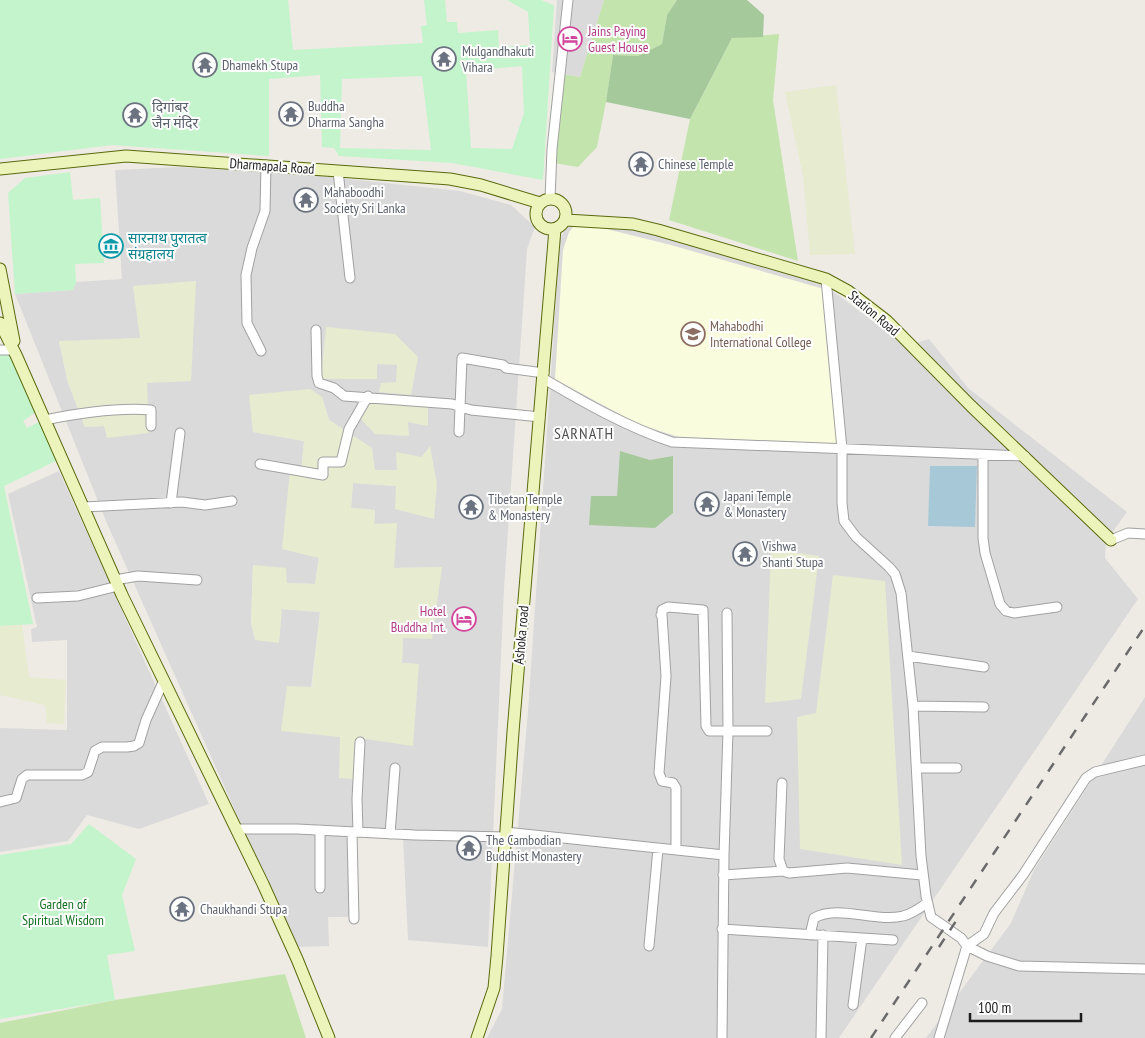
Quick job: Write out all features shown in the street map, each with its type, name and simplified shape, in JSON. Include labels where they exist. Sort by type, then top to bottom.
[{"type":"street","points":[[545,201],[555,199],[563,204],[567,214],[566,220],[555,230],[546,229],[538,222],[536,212],[545,201],[568,0]]},
{"type":"street","name":"Dharmapala Road","points":[[0,169],[126,156],[430,177],[464,181],[545,201]]},
{"type":"street","points":[[261,350],[248,323],[246,275],[252,248],[265,211],[266,165]]},
{"type":"street","points":[[338,171],[350,278]]},
{"type":"street","name":"Station Road","points":[[566,220],[633,224],[658,230],[826,279],[848,291],[887,321],[971,406],[1111,540]]},
{"type":"street","name":"Ashoka road","points":[[477,1038],[495,981],[555,230]]},
{"type":"street","points":[[0,269],[15,352]]},
{"type":"street","points":[[826,279],[842,449],[844,521],[856,537],[890,567],[895,574],[901,593],[917,768],[922,875],[931,917],[961,938],[967,946],[987,956],[1019,966],[1145,969]]},
{"type":"street","points":[[0,323],[15,352],[117,583],[293,950],[329,1038]]},
{"type":"street","points":[[316,330],[317,376],[319,383],[334,388],[344,396],[368,396],[452,404],[470,410],[540,417]]},
{"type":"street","points":[[0,350],[15,352]]},
{"type":"street","points":[[459,432],[462,358],[503,365],[506,368],[544,376],[596,409],[672,442],[1025,456]]},
{"type":"street","points":[[260,464],[323,474],[324,462],[341,462],[349,429],[368,396]]},
{"type":"street","points":[[45,420],[75,414],[135,409],[151,410],[151,426]]},
{"type":"street","points":[[170,503],[180,433]]},
{"type":"street","points":[[983,455],[982,538],[1000,604],[1006,611],[1014,613],[1057,606]]},
{"type":"street","points":[[84,508],[182,502],[205,505],[232,501]]},
{"type":"street","points":[[1111,540],[1128,533],[1145,534]]},
{"type":"street","points":[[37,598],[78,596],[138,576],[197,580]]},
{"type":"street","points":[[676,850],[676,788],[673,783],[662,781],[659,773],[666,676],[662,610],[668,608],[704,610],[706,726],[709,731],[767,731]]},
{"type":"street","points":[[722,1038],[723,875],[728,731],[727,613]]},
{"type":"street","points":[[908,656],[984,667]]},
{"type":"street","points":[[0,802],[16,798],[22,779],[26,776],[82,775],[88,772],[95,751],[102,747],[134,746],[139,742],[146,720],[164,680]]},
{"type":"street","points":[[912,706],[984,707]]},
{"type":"street","points":[[354,919],[355,832],[360,742]]},
{"type":"street","points":[[939,1038],[967,946],[984,934],[994,913],[1023,875],[1086,778],[1095,772],[1145,760]]},
{"type":"street","points":[[390,834],[395,768]]},
{"type":"street","points":[[917,768],[957,768]]},
{"type":"street","points":[[782,783],[779,860],[783,871]]},
{"type":"street","points":[[236,829],[320,830],[390,834],[506,834],[724,855]]},
{"type":"street","points":[[320,830],[320,888]]},
{"type":"street","points":[[649,946],[658,849]]},
{"type":"street","points":[[723,875],[783,871],[789,873],[847,868],[922,875]]},
{"type":"street","points":[[810,935],[814,918],[821,914],[833,913],[888,918],[904,916],[927,903]]},
{"type":"street","points":[[722,929],[893,940]]},
{"type":"street","points":[[821,1038],[823,935]]},
{"type":"street","points":[[854,1005],[862,938]]},
{"type":"street","points":[[895,1038],[922,1003]]},
{"type":"shaded area","points":[[557,0],[604,0],[580,77],[552,72]]},
{"type":"shaded area","points":[[836,85],[855,254],[810,255],[803,176],[785,92]]},
{"type":"shaded area","points":[[178,167],[320,176],[460,191],[511,205],[535,227],[527,249],[504,589],[488,947],[408,940],[403,836],[351,832],[354,917],[328,917],[329,946],[296,947],[106,521],[15,294],[73,290],[76,282],[122,279],[115,170]],"holes":[[[140,338],[107,438],[105,426],[85,427],[68,383],[59,342]],[[322,397],[329,420],[372,448],[374,470],[397,470],[422,457],[429,447],[396,509],[396,486],[353,483],[351,508],[375,510],[374,524],[394,568],[442,567],[403,638],[402,663],[418,664],[359,738],[339,778],[341,737],[311,688],[320,612],[282,609],[255,640],[251,623],[253,565],[287,583],[315,584],[319,557],[283,549],[301,472],[304,441],[254,432]]]},
{"type":"shaded area","points":[[581,220],[671,235],[822,283],[906,346],[929,339],[968,388],[1127,512],[1106,541],[1105,558],[1138,599],[839,1038],[487,1038],[502,1009],[528,711],[560,240],[568,224]]},
{"type":"shaded area","name":"Mahabodhi International College","points":[[582,223],[671,245],[824,289],[837,441],[835,446],[682,438],[638,424],[555,379],[563,250],[569,232],[574,226]]},
{"type":"shaded area","points":[[196,281],[191,381],[147,383],[149,433],[107,438],[104,426],[85,427],[68,383],[59,341],[140,338],[133,286]]},
{"type":"shaded area","points":[[326,327],[395,334],[418,357],[411,395],[379,392],[381,383],[396,382],[397,365],[377,364],[377,379],[321,379]]},
{"type":"shaded area","points":[[310,389],[322,397],[329,420],[372,448],[375,470],[397,470],[396,452],[422,457],[430,446],[437,484],[434,519],[395,509],[396,486],[353,483],[351,508],[375,510],[374,524],[397,523],[394,568],[442,567],[432,639],[403,638],[402,663],[419,664],[413,746],[359,738],[353,779],[339,778],[340,737],[281,731],[287,686],[312,687],[320,612],[282,609],[279,643],[255,640],[251,623],[253,565],[286,568],[287,583],[315,584],[319,558],[282,549],[290,471],[301,472],[304,441],[253,432],[249,395]]},
{"type":"shaded area","points":[[368,398],[428,403],[428,426],[408,422],[409,436],[375,434],[360,418]]},
{"type":"shaded area","points":[[59,471],[209,804],[139,829],[87,815],[68,841],[0,852],[0,728],[67,730],[67,640],[32,642],[31,629],[37,627],[8,494]]},
{"type":"shaded area","points":[[779,550],[819,556],[801,699],[765,703],[771,551]]},
{"type":"shaded area","points":[[833,575],[885,581],[902,865],[800,849],[797,717],[816,713]]},
{"type":"shaded area","points":[[22,625],[29,677],[66,680],[64,724],[47,723],[45,705],[0,695],[0,626]]},
{"type":"shaded area","points":[[1145,697],[1145,1038],[926,1038],[1011,923],[1034,870]]},
{"type":"green space","points":[[0,0],[288,0],[293,50],[423,43],[421,26],[427,25],[424,0],[445,0],[447,22],[457,22],[458,33],[498,30],[499,47],[530,45],[528,12],[507,0],[541,0],[554,5],[543,180],[452,163],[339,156],[334,148],[322,147],[320,75],[269,79],[269,156],[112,145],[0,159]],"holes":[[[522,66],[524,113],[512,149],[471,148],[466,71]],[[422,76],[431,150],[340,148],[342,79]]]},
{"type":"green space","points":[[604,0],[677,0],[667,15],[662,44],[638,56],[613,55],[597,147],[578,167],[554,163],[562,74],[580,77]]},
{"type":"green space","points":[[677,0],[747,0],[764,15],[763,37],[732,38],[690,119],[606,102],[613,55],[638,56],[662,44],[667,15]]},
{"type":"green space","points":[[779,34],[773,100],[798,261],[669,220],[690,119],[732,38]]},
{"type":"green space","points":[[70,172],[73,200],[100,198],[104,263],[75,264],[76,282],[73,290],[15,294],[8,193],[25,178]]},
{"type":"green space","points":[[8,349],[36,412],[23,421],[27,428],[41,421],[58,460],[4,486],[33,624],[0,626],[0,353]]},
{"type":"green space","points":[[620,451],[650,460],[673,456],[673,513],[655,528],[589,525],[591,496],[617,496]]},
{"type":"green space","name":"Garden of Spiritual Wisdom","points":[[89,824],[136,859],[122,895],[135,951],[107,955],[115,1000],[0,1019],[0,855],[71,844]]},
{"type":"green space","points":[[285,974],[306,1038],[0,1038],[0,1023],[115,1000]]},
{"type":"water","points":[[930,466],[977,466],[975,527],[928,526]]},
{"type":"railway","points":[[871,1038],[1145,626]]},
{"type":"railway","points":[[939,947],[958,918]]},
{"type":"place","name":"Jains Paying Guest House","points":[[570,39]]},
{"type":"place","name":"Mulgandhakuti Vihara","points":[[444,59]]},
{"type":"place","name":"Dhamekh Stupa","points":[[205,65]]},
{"type":"place","name":"Buddha Dharma Sangha","points":[[291,114]]},
{"type":"place","name":"दिगांबर जैन मंदिर","points":[[135,115]]},
{"type":"place","name":"Chinese Temple","points":[[641,164]]},
{"type":"place","name":"Mahaboodhi Society Sri Lanka","points":[[306,200]]},
{"type":"place","name":"सारनाथ पुरातत्व संग्रहालय","points":[[111,246]]},
{"type":"place","name":"Mahabodhi International College","points":[[693,334]]},
{"type":"place","name":"Japani Temple & Monastery","points":[[707,504]]},
{"type":"place","name":"Tibetan Temple & Monastery","points":[[471,507]]},
{"type":"place","name":"Vishwa Shanti Stupa","points":[[745,554]]},
{"type":"place","name":"Hotel Buddha Int.","points":[[464,619]]},
{"type":"place","name":"The Cambodian Buddhist Monastery","points":[[469,848]]},
{"type":"place","name":"Chaukhandi Stupa","points":[[182,909]]},
{"type":"district","name":"SARNATH","points":[[584,433]]}]
